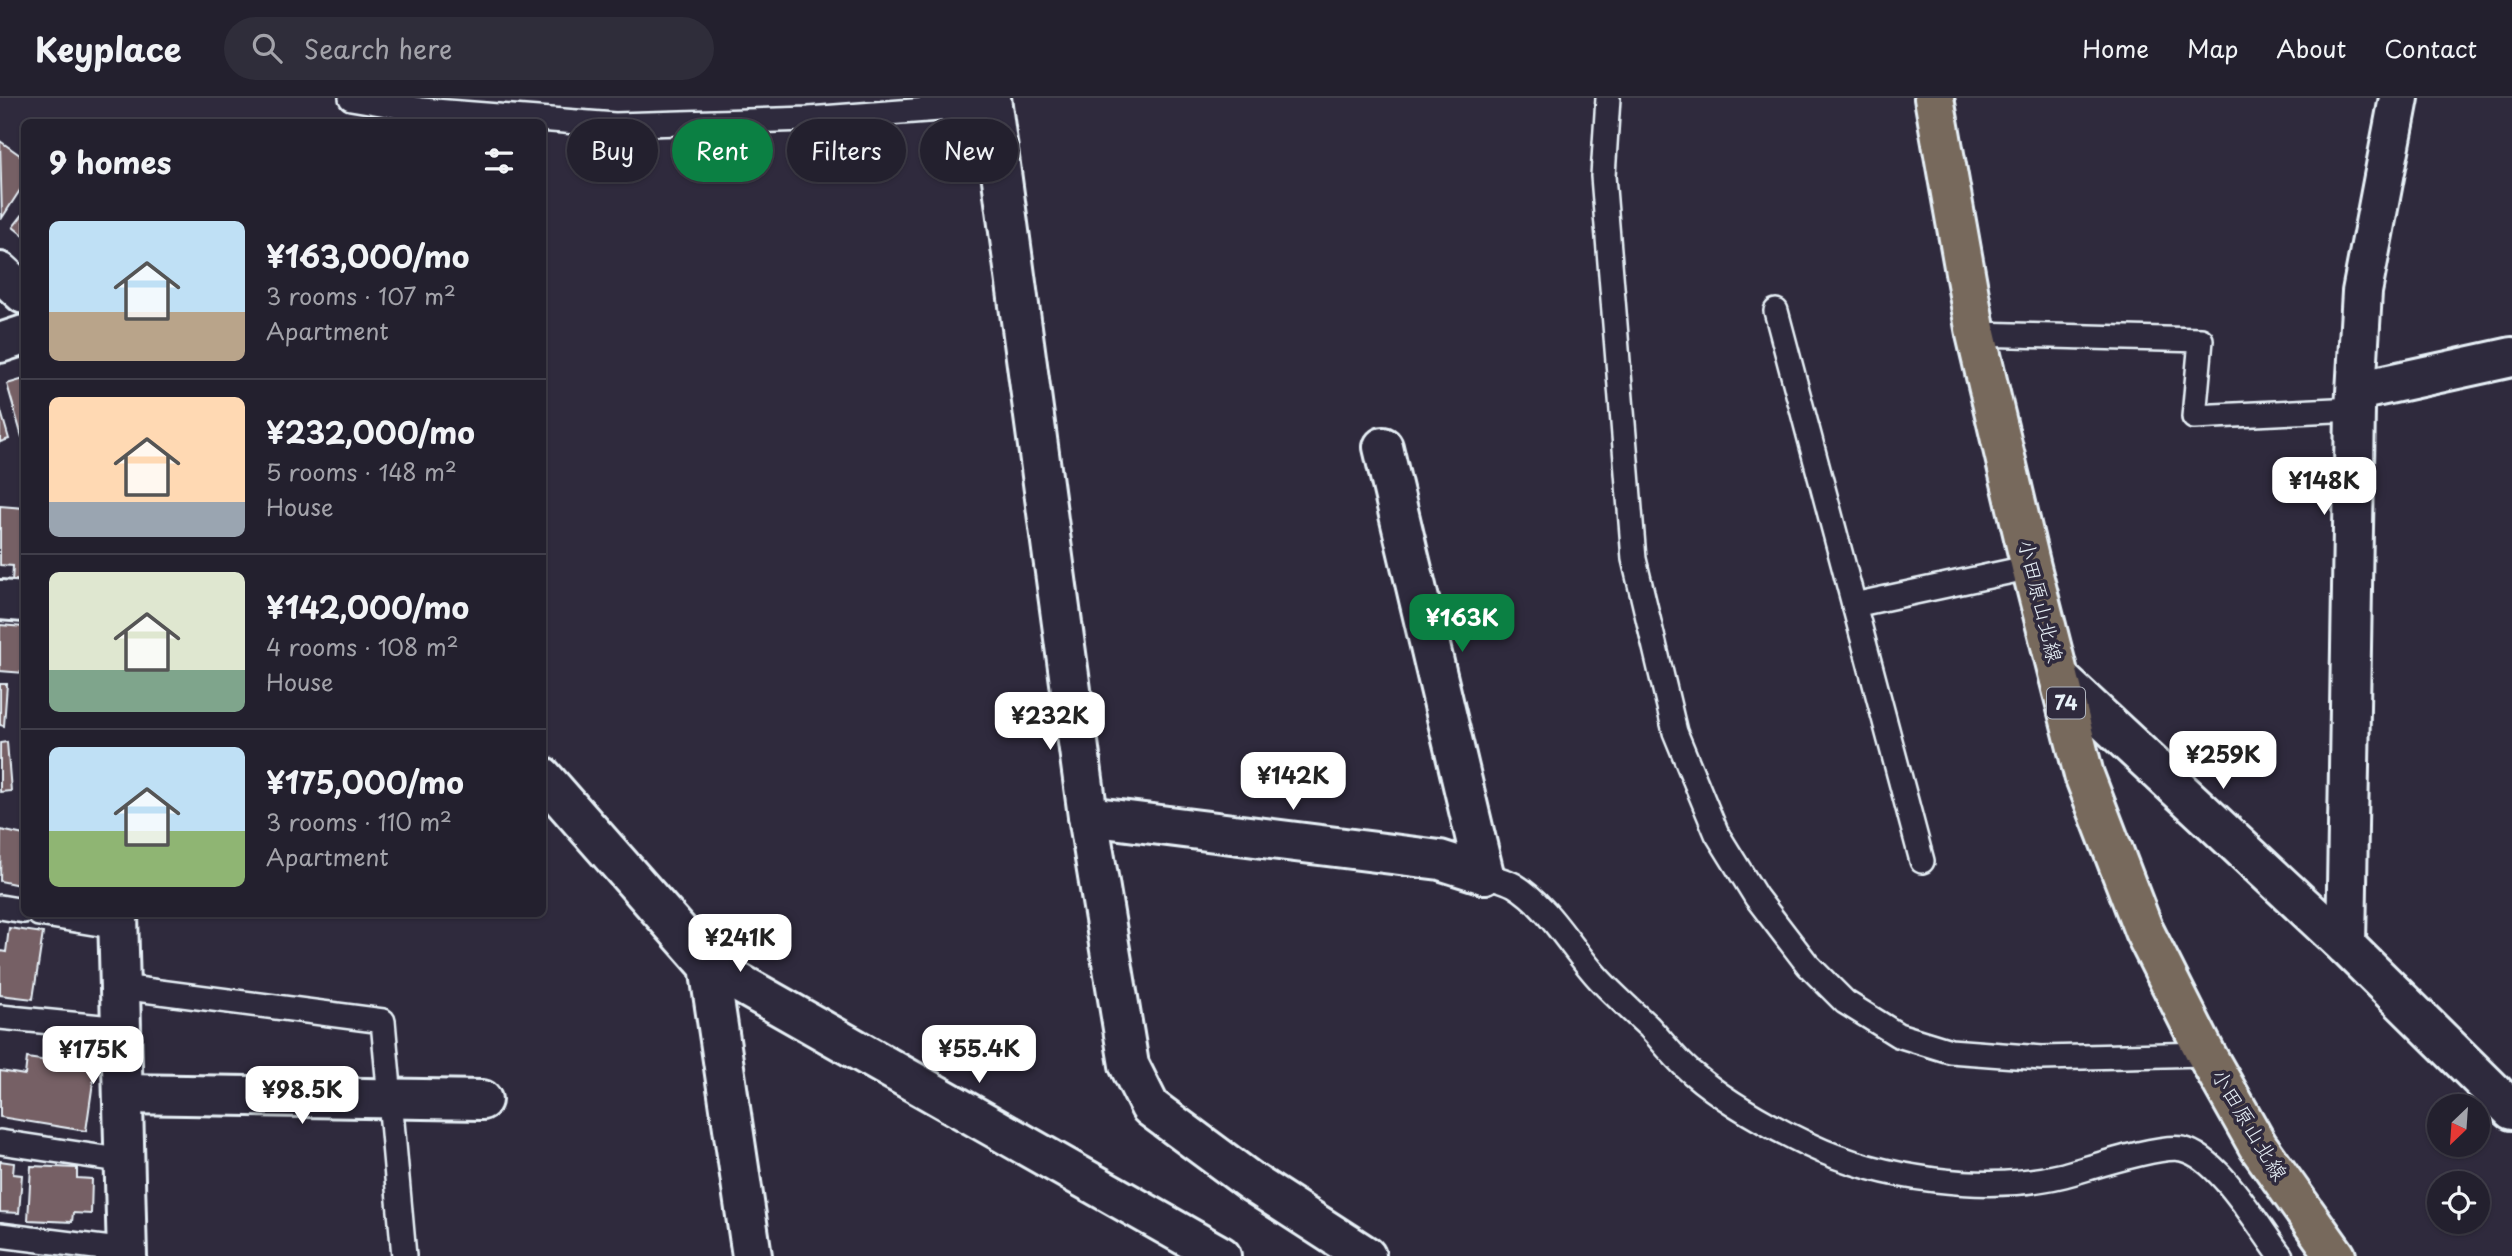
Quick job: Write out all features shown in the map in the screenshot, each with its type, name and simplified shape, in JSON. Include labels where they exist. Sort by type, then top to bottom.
[{"type":"main road","name":"小田原山北線","points":[[1934,98],[1976,334],[2084,775],[2144,932],[2206,1054],[2258,1146],[2336,1256]]},
{"type":"street","points":[[2346,946],[2356,400],[2362,292],[2399,98]]},
{"type":"street","points":[[991,101],[1088,816],[1129,1065],[1150,1107],[1250,1181],[1366,1256]]},
{"type":"street","points":[[0,272],[21,291]]},
{"type":"street","points":[[0,343],[21,336]]},
{"type":"street","points":[[2356,400],[2512,357]]},
{"type":"street","points":[[1383,446],[1484,874]]},
{"type":"street","points":[[0,600],[21,602]]},
{"type":"street","points":[[2060,679],[2346,946],[2512,1110]]},
{"type":"street","points":[[546,781],[709,966],[1221,1256]]},
{"type":"street","points":[[1088,816],[1440,860],[1484,874]]},
{"type":"street","points":[[118,920],[127,1253]]},
{"type":"street","points":[[709,966],[752,1256]]},
{"type":"street","points":[[123,1094],[482,1100]]},
{"type":"lane","points":[[351,98],[422,110],[538,119]]},
{"type":"lane","points":[[1608,98],[1603,176],[1634,559],[1675,732],[1717,834],[1756,897],[1808,965],[1845,1002],[1898,1035],[1950,1051],[2042,1058],[2206,1054]]},
{"type":"lane","points":[[546,120],[615,125],[809,119],[991,101]]},
{"type":"lane","points":[[1776,311],[1922,861]]},
{"type":"lane","points":[[1976,334],[2202,340],[2194,417],[2356,400]]},
{"type":"lane","points":[[1854,605],[2031,567]]},
{"type":"lane","points":[[1484,874],[1514,885],[1533,902],[1598,978],[1691,1073],[1769,1125],[1812,1147],[1853,1163],[1898,1173],[1984,1182],[2060,1176],[2164,1148],[2182,1149],[2204,1159],[2221,1174],[2281,1256]]},
{"type":"lane","points":[[0,907],[21,910]]},
{"type":"lane","points":[[78,917],[118,920]]},
{"type":"lane","points":[[121,987],[383,1021],[404,1256]]},
{"type":"lane","points":[[0,1017],[122,1029]]},
{"type":"lane","points":[[0,1142],[125,1161]]},
{"type":"lane","points":[[0,1235],[127,1253]]},
{"type":"building","points":[[0,141],[21,156],[21,189],[2,218]]},
{"type":"building","points":[[21,217],[21,234],[13,227]]},
{"type":"building","points":[[21,380],[21,433],[7,384]]},
{"type":"building","points":[[0,408],[9,439],[0,442]]},
{"type":"building","points":[[0,506],[21,508],[21,583],[12,582],[13,566],[0,565]]},
{"type":"building","points":[[0,625],[21,627],[21,673],[0,671]]},
{"type":"building","points":[[0,684],[7,684],[4,726],[0,725]]},
{"type":"building","points":[[7,742],[11,791],[0,792],[0,743]]},
{"type":"building","points":[[1,830],[21,834],[21,885],[0,881]]},
{"type":"building","points":[[9,928],[43,933],[33,999],[0,995],[0,951],[6,952]]},
{"type":"building","points":[[27,1058],[95,1068],[86,1131],[0,1117],[0,1071],[25,1075]]},
{"type":"building","points":[[0,1161],[14,1163],[13,1174],[22,1175],[19,1213],[0,1212]]},
{"type":"building","points":[[31,1166],[77,1168],[77,1178],[92,1179],[91,1214],[73,1213],[72,1222],[28,1220]]}]
